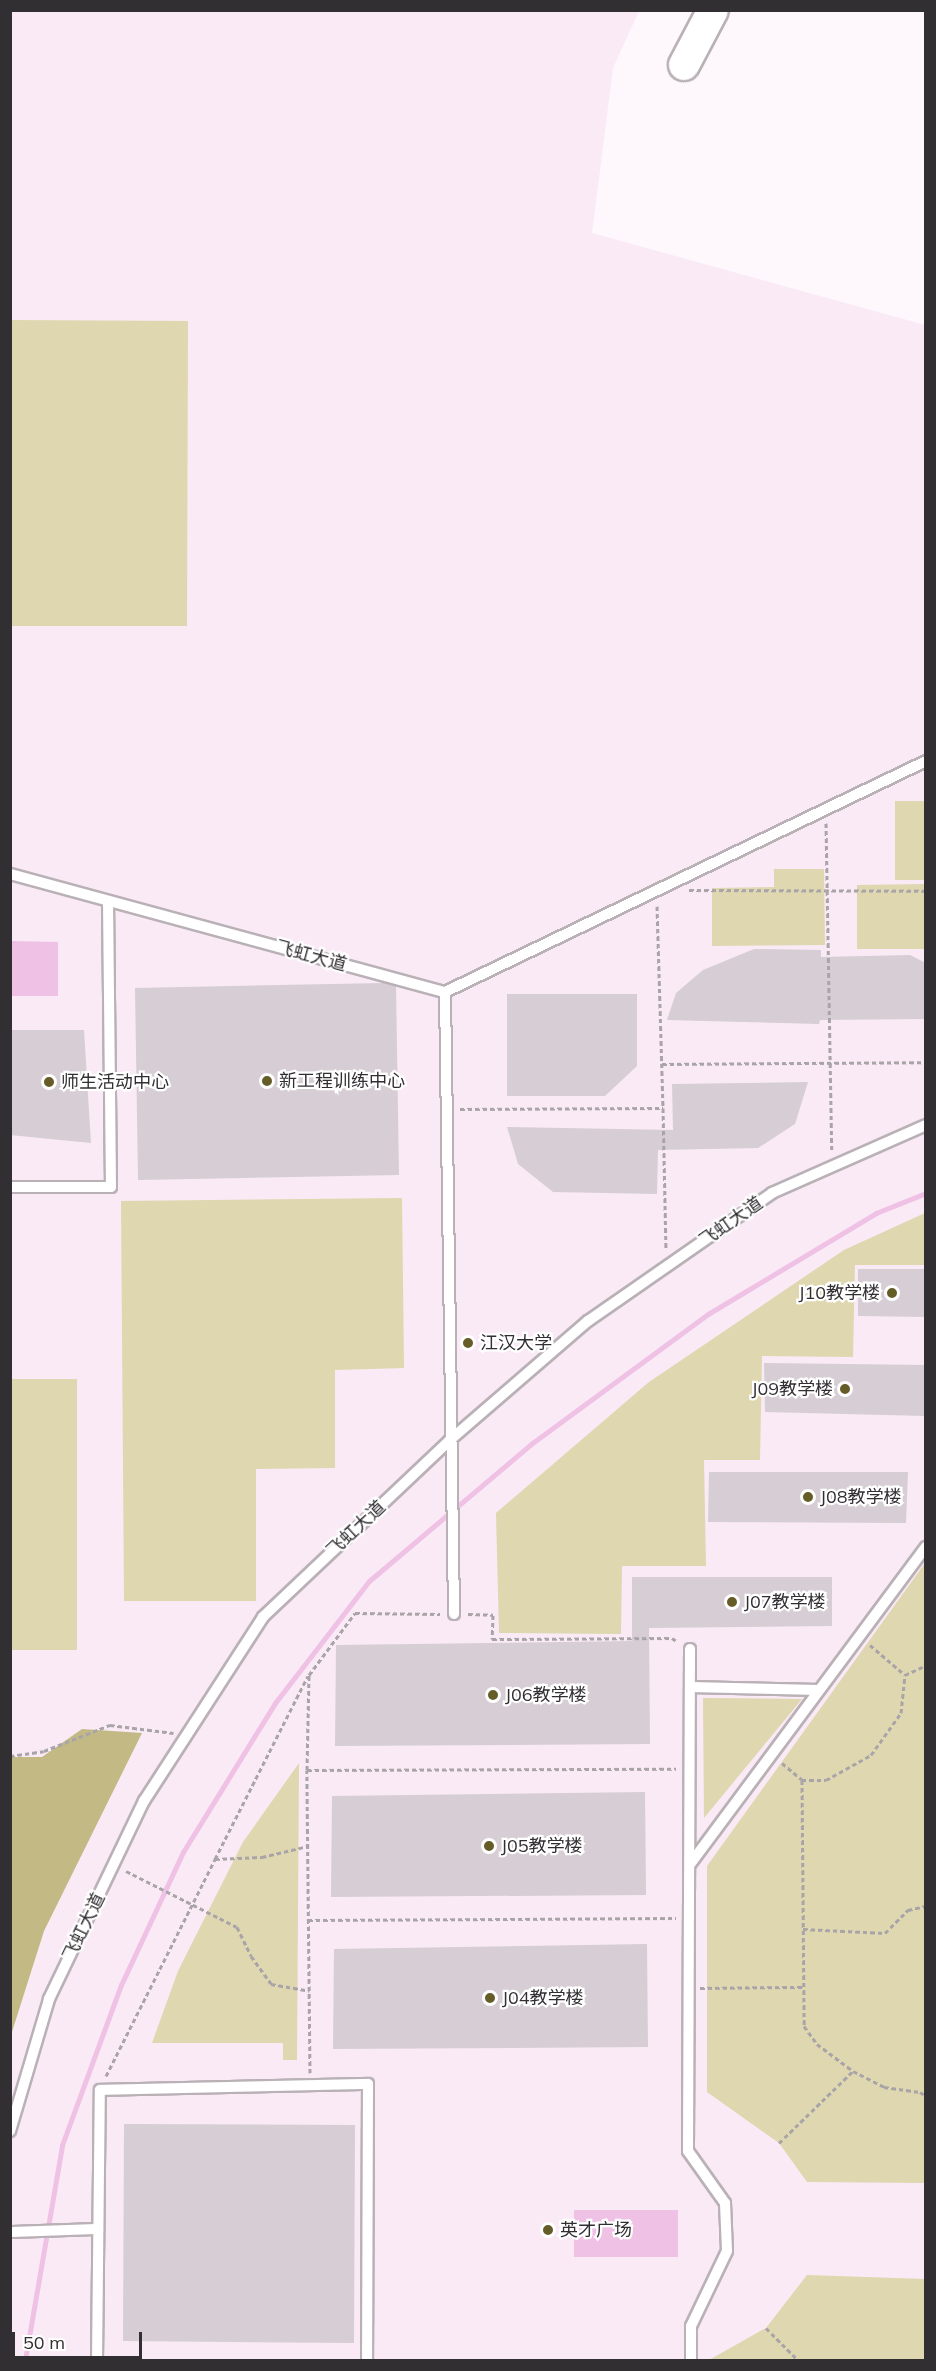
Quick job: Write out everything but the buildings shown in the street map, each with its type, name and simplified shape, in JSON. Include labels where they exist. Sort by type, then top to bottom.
[{"type":"street","points":[[684,65],[713,10]]},
{"type":"lane","points":[[454,1614],[445,992],[926,761]]},
{"type":"lane","name":"飞虹大道","points":[[10,874],[445,992]]},
{"type":"lane","points":[[10,1187],[111,1187],[108,901]]},
{"type":"lane","name":"飞虹大道","points":[[10,2131],[50,1999],[144,1801],[263,1617],[450,1440],[588,1321],[772,1193],[926,1125]]},
{"type":"lane","points":[[690,1863],[926,1547]]},
{"type":"lane","points":[[690,1649],[688,2151],[725,2204],[727,2251],[691,2326],[692,2361]]},
{"type":"lane","points":[[690,1687],[819,1690]]},
{"type":"lane","points":[[97,2361],[100,2090],[368,2084],[367,2361]]},
{"type":"lane","points":[[10,2232],[98,2229]]},
{"type":"path","points":[[825,809],[833,1166]]},
{"type":"path","points":[[667,1266],[657,890],[926,891]]},
{"type":"path","points":[[662,1064],[926,1062]]},
{"type":"path","points":[[446,1108],[663,1108]]},
{"type":"path","points":[[100,2090],[190,1902],[215,1859],[309,1675],[355,1613],[493,1615],[492,1640],[672,1638],[690,1649]]},
{"type":"path","points":[[860,1636],[905,1675]]},
{"type":"path","points":[[905,1675],[926,1665]]},
{"type":"path","points":[[309,1675],[307,1770],[310,2085]]},
{"type":"path","points":[[771,1755],[802,1780],[826,1780],[871,1755],[901,1713],[905,1675]]},
{"type":"path","points":[[10,1756],[45,1751],[110,1725],[188,1734]]},
{"type":"path","points":[[307,1770],[690,1769]]},
{"type":"path","points":[[802,1780],[804,2026],[817,2044],[853,2071],[884,2087],[920,2092],[926,2096]]},
{"type":"path","points":[[215,1859],[262,1857],[308,1846]]},
{"type":"path","points":[[114,1865],[237,1927],[251,1956],[271,1984],[309,1991]]},
{"type":"path","points":[[803,1929],[885,1933],[908,1910],[926,1906]]},
{"type":"path","points":[[308,1920],[690,1917]]},
{"type":"path","points":[[689,1988],[803,1988]]},
{"type":"path","points":[[779,2143],[853,2071]]},
{"type":"path","points":[[766,2328],[798,2361]]},
{"type":"shaded area","name":"江汉大学","points":[[11,11],[639,11],[613,68],[592,233],[925,325],[925,2360],[11,2360]]},
{"type":"shaded area","points":[[11,320],[188,321],[187,626],[11,626]]},
{"type":"shaded area","points":[[895,801],[925,801],[925,880],[895,880]]},
{"type":"shaded area","points":[[774,869],[824,869],[825,945],[712,946],[712,888],[774,887]]},
{"type":"shaded area","points":[[925,884],[925,949],[857,949],[857,885]]},
{"type":"shaded area","points":[[11,941],[58,942],[58,996],[11,996]]},
{"type":"shaded area","points":[[402,1198],[404,1368],[335,1370],[335,1468],[256,1469],[256,1601],[124,1601],[121,1201]]},
{"type":"shaded area","points":[[925,1213],[925,1265],[855,1265],[853,1357],[762,1356],[760,1460],[704,1460],[706,1566],[622,1566],[621,1634],[499,1633],[496,1513],[649,1382],[844,1250]]},
{"type":"shaded area","points":[[11,1379],[77,1379],[77,1650],[11,1650]]},
{"type":"shaded area","points":[[925,1563],[925,2183],[807,2182],[779,2143],[707,2092],[707,1866]]},
{"type":"shaded area","points":[[703,1698],[802,1699],[704,1818]]},
{"type":"shaded area","points":[[82,1729],[142,1733],[44,1931],[11,2035],[11,1757],[42,1757]]},
{"type":"shaded area","points":[[299,1763],[297,2060],[283,2060],[283,2043],[152,2043],[178,1971],[243,1842]]},
{"type":"shaded area","points":[[574,2210],[678,2210],[678,2257],[574,2257]]},
{"type":"shaded area","points":[[807,2275],[925,2279],[925,2360],[709,2360],[766,2328]]},
{"type":"waterway","points":[[25,2360],[62,2145],[121,1985],[183,1852],[275,1703],[369,1581],[531,1444],[708,1314],[876,1213],[926,1193]]},
{"type":"place","name":"新工程训练中心","points":[[267,1081]]},
{"type":"place","name":"师生活动中心","points":[[49,1082]]},
{"type":"place","name":"J10教学楼","points":[[892,1293]]},
{"type":"place","name":"江汉大学","points":[[468,1343]]},
{"type":"place","name":"J09教学楼","points":[[845,1389]]},
{"type":"place","name":"J08教学楼","points":[[808,1497]]},
{"type":"place","name":"J07教学楼","points":[[732,1602]]},
{"type":"place","name":"J06教学楼","points":[[493,1695]]},
{"type":"place","name":"J05教学楼","points":[[489,1846]]},
{"type":"place","name":"J04教学楼","points":[[490,1998]]},
{"type":"place","name":"英才广场","points":[[548,2230]]}]
